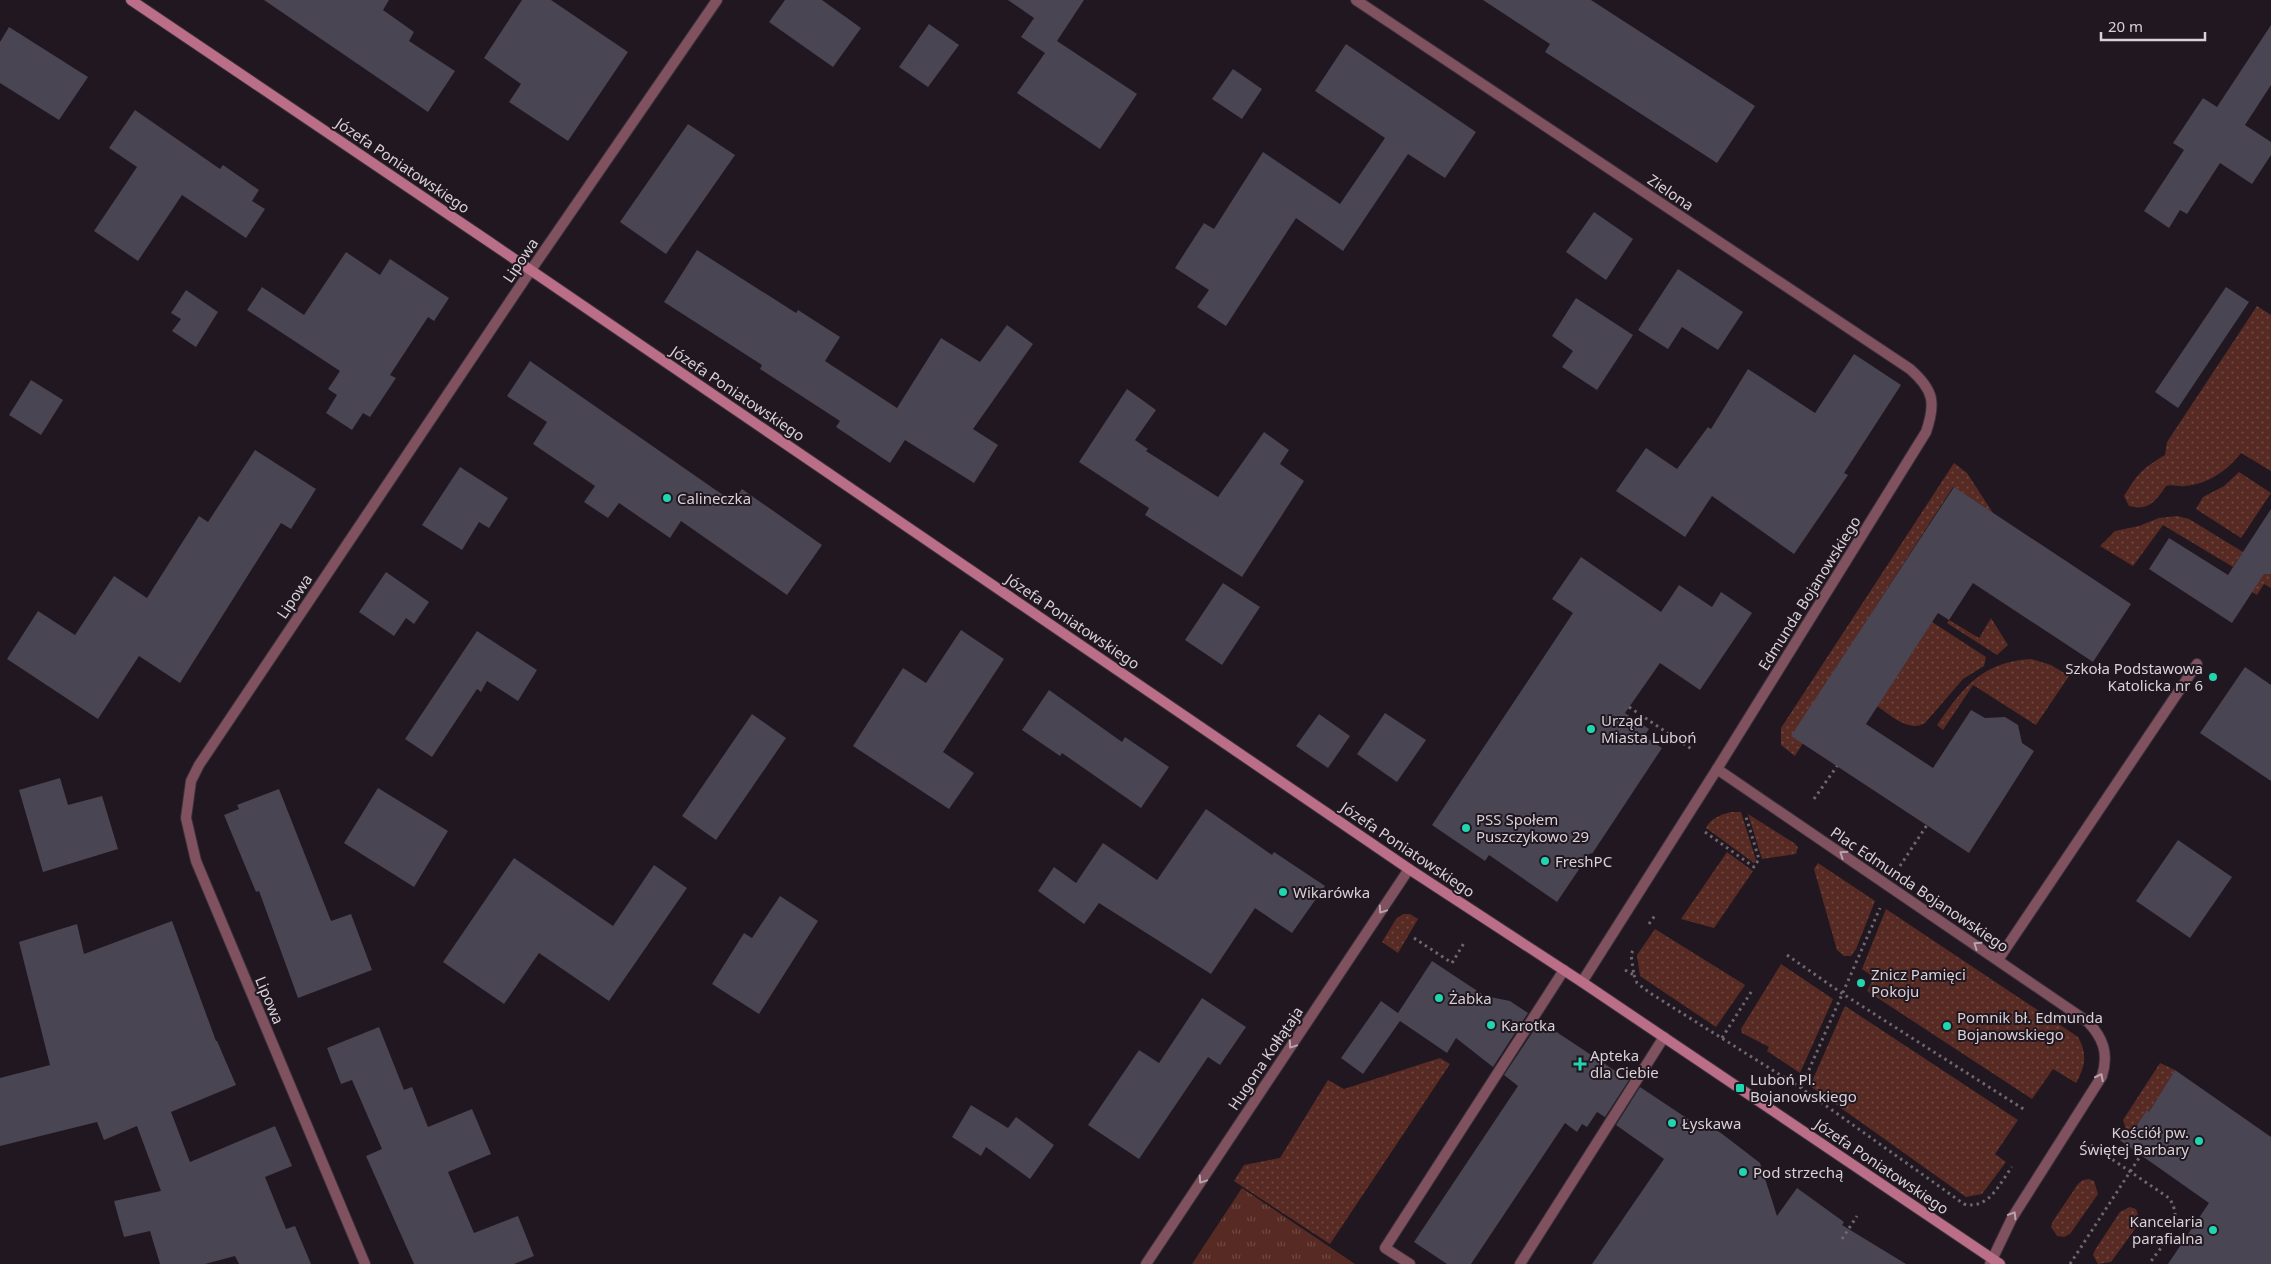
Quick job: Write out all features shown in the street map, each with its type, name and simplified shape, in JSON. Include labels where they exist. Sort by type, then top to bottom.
[{"type":"street","name":"Józefa Poniatowskiego","points":[[131,0],[531,270],[1409,869],[1664,1037],[1994,1262]]},
{"type":"street","name":"Lipowa","points":[[365,1264],[196,861],[186,818],[191,781],[209,749],[531,270],[717,0]]},
{"type":"street","name":"Zielona","points":[[1356,0],[1910,369],[1923,380],[1933,404],[1926,432]]},
{"type":"street","name":"Edmunda Bojanowskiego","points":[[1717,769],[1926,432]]},
{"type":"street","points":[[1998,960],[2197,664]]},
{"type":"street","name":"Plac Edmunda Bojanowskiego","points":[[1717,769],[2088,1022],[2100,1034],[2105,1049],[2105,1064],[2102,1076],[2012,1218],[1994,1262]]},
{"type":"street","points":[[1582,982],[1717,769]]},
{"type":"street","name":"Hugona Kołłątaja","points":[[1146,1264],[1409,869]]},
{"type":"street","points":[[1410,1264],[1385,1248],[1564,970]]},
{"type":"street","points":[[1520,1264],[1664,1037]]},
{"type":"path","points":[[1628,707],[1693,750]]},
{"type":"path","points":[[1814,799],[1837,766]]},
{"type":"path","points":[[1904,860],[1927,825]]},
{"type":"path","points":[[1702,835],[1704,832],[1754,867],[1759,859]]},
{"type":"path","points":[[1645,930],[1656,914]]},
{"type":"path","points":[[1414,938],[1452,963],[1464,943]]},
{"type":"path","points":[[1634,946],[1631,955],[1634,975],[1637,983],[1643,988],[1801,1088],[1964,1204],[1973,1206],[1988,1200],[2012,1166]]},
{"type":"path","points":[[1787,955],[1843,994],[2025,1110]]},
{"type":"path","points":[[1801,1088],[1860,956]]},
{"type":"path","points":[[1625,970],[1634,975]]},
{"type":"path","points":[[1722,1038],[1752,989]]},
{"type":"path","points":[[2091,1145],[2169,1198],[2174,1206],[2176,1217],[2174,1226],[2149,1264]]},
{"type":"path","points":[[2070,1264],[2141,1155]]},
{"type":"path","points":[[1988,1200],[1994,1205]]},
{"type":"path","points":[[1842,1239],[1858,1216]]},
{"type":"green space","points":[[2257,306],[2271,315],[2271,471],[2241,453],[2216,476],[2193,485],[2166,486],[2151,504],[2142,507],[2129,506],[2124,496],[2129,488],[2137,476],[2165,455],[2167,442]]},
{"type":"green space","points":[[1954,463],[1967,473],[1993,513],[1953,487],[1792,736],[1803,743],[1795,756],[1781,745],[1781,728]]},
{"type":"green space","points":[[2239,472],[2271,493],[2241,538],[2196,509],[2203,497],[2224,486]]},
{"type":"green space","points":[[2177,516],[2189,519],[2243,552],[2233,567],[2163,525],[2133,566],[2100,546],[2115,531],[2139,526],[2159,518]]},
{"type":"green space","points":[[2259,567],[2271,574],[2271,588],[2264,584],[2257,595],[2246,588]]},
{"type":"green space","points":[[1991,618],[2008,645],[1997,655],[1947,623],[1949,620],[1979,638]]},
{"type":"green space","points":[[1932,622],[1986,657],[1984,666],[1963,679],[1925,723],[1919,726],[1912,726],[1900,722],[1877,706]]},
{"type":"green space","points":[[2031,659],[2051,665],[2069,676],[2036,725],[1973,685],[1943,730],[1937,725],[1965,689],[1986,671],[2014,661]]},
{"type":"green space","points":[[1731,812],[1741,812],[1756,860],[1754,863],[1706,828],[1716,817]]},
{"type":"green space","points":[[1748,814],[1794,843],[1798,847],[1796,854],[1762,859]]},
{"type":"green space","points":[[1727,852],[1753,871],[1714,928],[1681,919]]},
{"type":"green space","points":[[1818,863],[1875,901],[1856,949],[1851,956],[1844,956],[1837,950],[1814,869]]},
{"type":"green space","points":[[1886,909],[2078,1037],[2083,1049],[2084,1060],[2082,1071],[2076,1083],[2053,1069],[2032,1099],[1867,991],[1874,977],[1862,969]]},
{"type":"green space","points":[[1403,914],[1410,914],[1418,919],[1398,953],[1382,942],[1396,919]]},
{"type":"green space","points":[[1655,929],[1745,985],[1716,1027],[1640,976],[1637,955]]},
{"type":"green space","points":[[1781,964],[1833,999],[1800,1073],[1767,1051],[1769,1047],[1742,1033],[1741,1029]]},
{"type":"green space","points":[[1845,1006],[2018,1120],[1995,1154],[2006,1162],[1982,1194],[1966,1197],[1810,1086]]},
{"type":"green space","points":[[1440,1058],[1450,1064],[1330,1244],[1234,1181],[1244,1165],[1280,1158],[1328,1080],[1344,1089]]},
{"type":"green space","points":[[2160,1063],[2175,1070],[2149,1112],[2147,1111],[2137,1125],[2127,1133],[2123,1120]]},
{"type":"green space","points":[[2089,1179],[2094,1181],[2098,1194],[2070,1234],[2064,1237],[2057,1236],[2051,1227],[2053,1221],[2078,1184],[2083,1180]]},
{"type":"green space","points":[[1242,1188],[1355,1264],[1192,1264]]},
{"type":"green space","points":[[2130,1207],[2136,1209],[2140,1222],[2111,1262],[2098,1264],[2093,1255],[2095,1250],[2120,1212]]},
{"type":"building","points":[[264,0],[389,0],[383,10],[414,32],[409,41],[455,71],[428,112]]},
{"type":"building","points":[[522,0],[551,0],[628,52],[568,141],[509,102],[521,84],[484,58]]},
{"type":"building","points":[[785,0],[822,0],[861,28],[833,67],[769,22]]},
{"type":"building","points":[[1008,0],[1084,0],[1057,41],[1137,94],[1100,149],[1017,93],[1045,53],[1021,37],[1034,18]]},
{"type":"building","points":[[1483,0],[1591,0],[1755,106],[1717,163],[1545,52],[1550,44]]},
{"type":"building","points":[[929,24],[959,45],[928,87],[899,67]]},
{"type":"building","points":[[2271,25],[2271,85],[2245,125],[2271,142],[2271,155],[2252,184],[2220,163],[2187,214],[2180,210],[2169,228],[2144,211],[2184,150],[2173,143],[2203,98],[2217,107]]},
{"type":"building","points":[[9,27],[88,77],[59,120],[0,83],[0,42]]},
{"type":"building","points":[[1346,44],[1476,132],[1445,178],[1408,154],[1343,251],[1296,218],[1226,326],[1197,307],[1209,290],[1175,268],[1204,223],[1214,229],[1263,152],[1340,204],[1385,138],[1315,91]]},
{"type":"building","points":[[1233,69],[1262,89],[1242,119],[1212,99]]},
{"type":"building","points":[[135,110],[220,169],[223,165],[259,190],[252,201],[265,209],[246,238],[182,195],[138,261],[94,231],[137,167],[109,148]]},
{"type":"building","points":[[688,124],[735,155],[666,254],[620,222]]},
{"type":"building","points":[[1594,212],[1633,239],[1606,280],[1566,252]]},
{"type":"building","points":[[697,250],[796,313],[798,310],[840,337],[825,361],[897,408],[941,338],[980,362],[1007,325],[1033,344],[973,429],[998,445],[974,483],[905,440],[890,463],[836,427],[840,421],[760,369],[762,365],[664,302]]},
{"type":"building","points":[[346,252],[380,275],[390,259],[449,298],[434,321],[428,317],[390,375],[396,378],[370,417],[363,413],[352,430],[326,413],[337,395],[328,389],[340,371],[247,310],[262,287],[304,315]]},
{"type":"building","points":[[1678,269],[1743,312],[1718,350],[1682,327],[1668,349],[1638,330]]},
{"type":"building","points":[[2226,287],[2249,302],[2178,408],[2155,392]]},
{"type":"building","points":[[186,290],[218,312],[196,347],[172,331],[181,319],[171,313]]},
{"type":"building","points":[[1576,298],[1633,335],[1597,390],[1562,367],[1573,351],[1552,336]]},
{"type":"building","points":[[1854,354],[1901,385],[1844,473],[1848,475],[1794,554],[1712,496],[1685,537],[1616,491],[1646,448],[1677,469],[1708,427],[1711,429],[1748,369],[1815,413]]},
{"type":"building","points":[[530,361],[733,502],[742,489],[822,545],[787,595],[681,521],[670,538],[619,503],[608,518],[584,502],[595,486],[533,444],[547,422],[507,396]]},
{"type":"building","points":[[31,380],[63,400],[41,435],[9,415]]},
{"type":"building","points":[[1127,389],[1156,410],[1135,440],[1148,449],[1146,451],[1218,497],[1264,432],[1289,450],[1280,464],[1304,481],[1242,577],[1145,515],[1149,508],[1079,462]]},
{"type":"building","points":[[255,450],[316,489],[291,529],[281,523],[180,683],[139,656],[98,719],[7,659],[38,611],[75,635],[114,576],[147,598],[199,516],[208,522]]},
{"type":"building","points":[[460,467],[508,498],[489,528],[479,522],[462,550],[422,525]]},
{"type":"building","points":[[1954,487],[2131,604],[2093,662],[1973,583],[1949,620],[1938,613],[1866,724],[1933,768],[1971,710],[1985,718],[2005,717],[2018,725],[2022,743],[2034,751],[1969,853],[1791,736]]},
{"type":"building","points":[[2271,509],[2271,574],[2264,574],[2232,623],[2149,569],[2169,538],[2228,575]]},
{"type":"building","points":[[1581,557],[1661,612],[1679,585],[1712,607],[1721,592],[1752,613],[1700,690],[1660,663],[1625,713],[1649,729],[1644,736],[1662,748],[1592,854],[1590,853],[1557,902],[1489,855],[1485,861],[1432,825],[1573,613],[1552,599]]},
{"type":"building","points":[[386,572],[429,602],[414,624],[406,618],[394,636],[359,612]]},
{"type":"building","points":[[1223,583],[1260,607],[1222,665],[1185,640]]},
{"type":"building","points":[[961,630],[1004,659],[943,752],[974,773],[949,809],[853,746],[903,668],[926,683]]},
{"type":"building","points":[[477,631],[537,670],[518,701],[487,681],[481,692],[477,689],[432,757],[405,739]]},
{"type":"building","points":[[2245,667],[2271,685],[2271,781],[2200,733]]},
{"type":"building","points":[[1049,690],[1122,742],[1125,737],[1169,767],[1141,808],[1062,753],[1060,756],[1022,730]]},
{"type":"building","points":[[1385,713],[1426,740],[1397,782],[1357,754]]},
{"type":"building","points":[[752,714],[786,738],[716,840],[682,816]]},
{"type":"building","points":[[1319,714],[1350,736],[1328,768],[1296,746]]},
{"type":"building","points":[[60,778],[68,805],[102,796],[118,849],[43,872],[19,790]]},
{"type":"building","points":[[378,788],[448,831],[414,887],[344,843]]},
{"type":"building","points":[[279,789],[331,921],[351,914],[372,970],[298,998],[259,891],[256,892],[224,815],[239,809],[237,805]]},
{"type":"building","points":[[1206,809],[1272,855],[1274,852],[1325,886],[1292,933],[1255,908],[1211,974],[1099,903],[1084,924],[1038,891],[1054,867],[1076,883],[1103,843],[1157,880]]},
{"type":"building","points":[[2178,840],[2232,877],[2190,938],[2136,901]]},
{"type":"building","points":[[514,858],[613,926],[654,865],[687,888],[609,1001],[539,953],[504,1004],[443,962]]},
{"type":"building","points":[[780,896],[818,921],[759,1014],[712,984],[744,933],[752,938]]},
{"type":"building","points":[[172,921],[216,1041],[236,1085],[171,1112],[190,1162],[275,1126],[292,1166],[265,1177],[286,1229],[295,1226],[311,1264],[239,1264],[235,1256],[205,1264],[160,1264],[150,1231],[124,1237],[114,1201],[161,1191],[137,1126],[104,1140],[97,1122],[0,1146],[0,1078],[50,1065],[19,942],[77,924],[84,954]]},
{"type":"building","points":[[1432,961],[1485,996],[1510,1001],[1528,1013],[1493,1067],[1456,1038],[1447,1053],[1400,1021],[1363,1074],[1341,1058],[1381,1001],[1398,1013]]},
{"type":"building","points":[[1202,998],[1246,1027],[1220,1065],[1208,1057],[1139,1159],[1088,1125],[1139,1050],[1159,1063]]},
{"type":"building","points":[[1540,1021],[1629,1080],[1605,1117],[1597,1112],[1587,1127],[1582,1124],[1577,1132],[1565,1123],[1471,1264],[1447,1264],[1414,1242],[1518,1086],[1504,1075]]},
{"type":"building","points":[[379,1027],[404,1090],[412,1087],[428,1127],[472,1109],[491,1154],[448,1172],[474,1233],[518,1216],[534,1256],[514,1264],[414,1264],[366,1156],[382,1149],[352,1080],[341,1084],[327,1048]]},
{"type":"building","name":"Kościół pw. Świętej Barbary","points":[[2175,1070],[2271,1137],[2271,1264],[2168,1264],[2209,1203],[2118,1139],[2137,1125],[2147,1110],[2149,1112]]},
{"type":"building","points":[[1640,1087],[1691,1121],[1698,1120],[1721,1133],[1760,1163],[1777,1216],[1797,1188],[1844,1222],[1842,1225],[1906,1264],[1592,1264],[1664,1159],[1616,1125]]},
{"type":"building","points":[[971,1105],[1008,1128],[1016,1117],[1054,1145],[1030,1179],[986,1147],[981,1156],[952,1137]]},
{"type":"place","name":"Calineczka","points":[[667,498]]},
{"type":"place","name":"Szkoła Podstawowa Katolicka nr 6","points":[[2213,677]]},
{"type":"place","name":"Urząd Miasta Luboń","points":[[1591,729]]},
{"type":"place","name":"PSS Społem Puszczykowo 29","points":[[1466,828]]},
{"type":"place","name":"FreshPC","points":[[1545,861]]},
{"type":"place","name":"Wikarówka","points":[[1283,892]]},
{"type":"place","name":"Znicz Pamięci Pokoju","points":[[1861,983]]},
{"type":"place","name":"Żabka","points":[[1439,998]]},
{"type":"place","name":"Karotka","points":[[1491,1025]]},
{"type":"place","name":"Pomnik bł. Edmunda Bojanowskiego","points":[[1947,1026]]},
{"type":"place","name":"Apteka dla Ciebie","points":[[1580,1064]]},
{"type":"place","name":"Luboń Pl. Bojanowskiego","points":[[1740,1088]]},
{"type":"place","name":"Łyskawa","points":[[1672,1123]]},
{"type":"place","name":"Kościół pw. Świętej Barbary","points":[[2199,1141]]},
{"type":"place","name":"Pod strzechą","points":[[1743,1172]]},
{"type":"place","name":"Kancelaria parafialna","points":[[2213,1230]]}]
